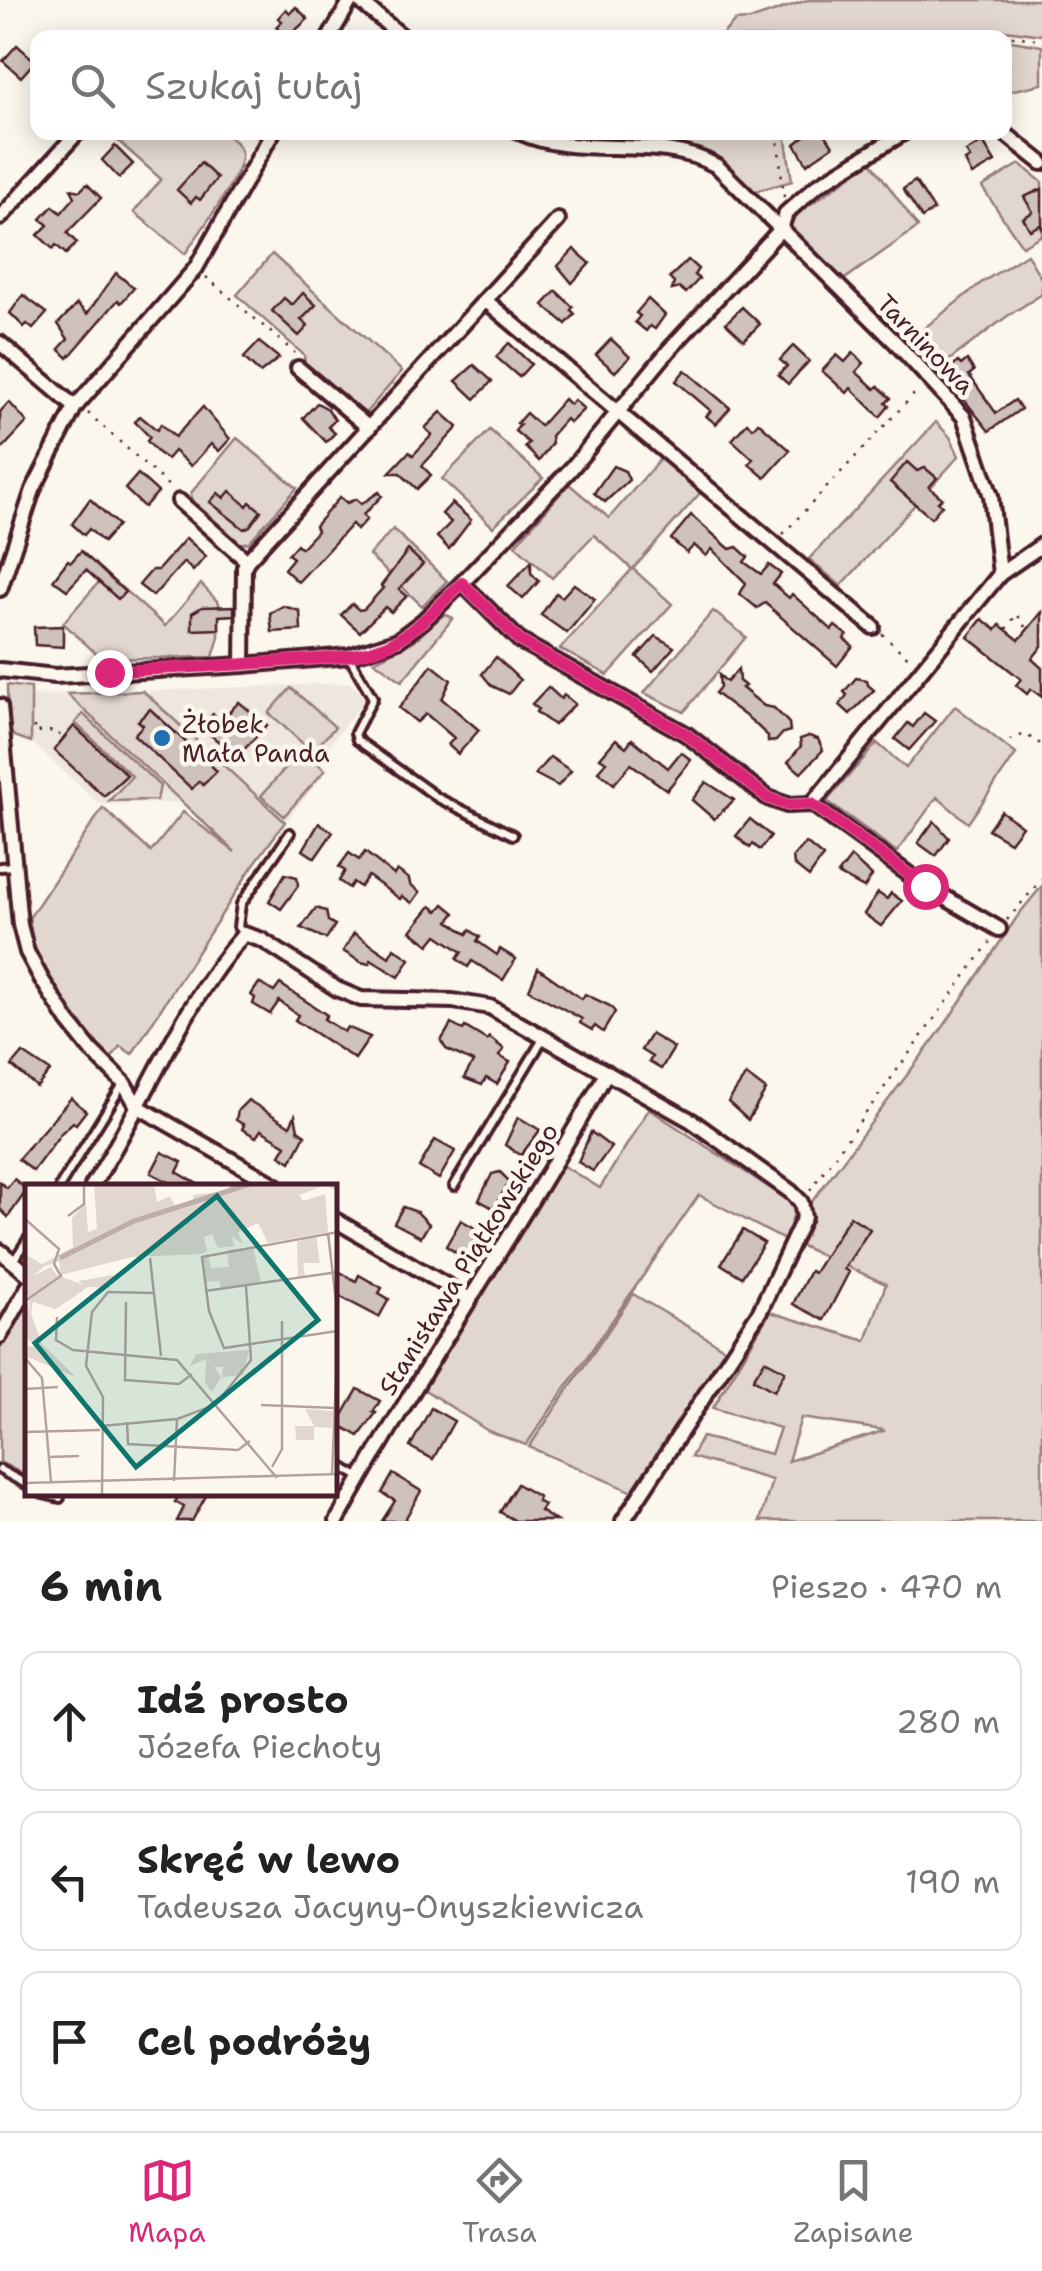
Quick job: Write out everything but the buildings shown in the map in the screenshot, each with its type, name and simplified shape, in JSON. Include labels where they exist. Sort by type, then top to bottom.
[{"type":"street","points":[[333,30],[350,0]]},
{"type":"street","points":[[358,0],[394,30]]},
{"type":"street","points":[[1012,139],[1042,163]]},
{"type":"street","points":[[0,218],[71,140]]},
{"type":"street","points":[[0,589],[33,490],[75,408],[196,268],[269,140]]},
{"type":"street","name":"Tarninowa","points":[[541,140],[583,147],[674,149],[697,154],[717,166],[930,378],[964,417],[991,496],[1000,574]]},
{"type":"street","points":[[0,670],[54,676],[243,665],[348,656],[398,640],[424,621],[571,469],[669,350],[781,230],[786,214],[818,185],[892,140]]},
{"type":"street","points":[[243,665],[247,560],[558,220]]},
{"type":"street","points":[[485,300],[874,626]]},
{"type":"street","points":[[0,343],[75,408]]},
{"type":"street","points":[[298,368],[369,428]]},
{"type":"street","points":[[179,501],[247,560]]},
{"type":"street","points":[[812,804],[1000,574],[1042,545]]},
{"type":"street","points":[[462,583],[520,641],[686,734],[768,798],[787,805],[812,804],[925,886],[999,929]]},
{"type":"street","points":[[0,706],[7,867],[20,924],[35,966],[91,1050],[124,1083],[138,1106],[274,1184]]},
{"type":"street","points":[[93,1184],[124,1135],[180,1028],[228,952],[244,934],[262,940],[361,1000],[453,1001],[490,1007],[692,1121],[802,1202],[804,1217],[760,1312],[623,1521]]},
{"type":"street","name":"Stanisława Piątkowskiego","points":[[337,1521],[468,1298],[538,1193],[607,1072]]},
{"type":"street","points":[[338,1222],[468,1298]]},
{"type":"street","points":[[0,1251],[25,1271]]},
{"type":"street","points":[[0,1336],[25,1292]]},
{"type":"lane","points":[[348,656],[373,698],[355,733],[358,740],[437,798],[512,835]]},
{"type":"lane","points":[[244,934],[238,927],[242,904],[290,833]]},
{"type":"lane","points":[[454,1186],[544,1038]]},
{"type":"lane","points":[[61,1184],[124,1083]]},
{"type":"lane","points":[[14,1262],[25,1245]]},
{"type":"lane","points":[[338,1465],[360,1478]]},
{"type":"lane","points":[[0,1470],[25,1483]]},
{"type":"lane","points":[[52,1496],[60,1498]]},
{"type":"path","points":[[1012,36],[1042,40]]},
{"type":"path","points":[[779,140],[786,214]]},
{"type":"path","points":[[196,268],[300,358],[298,368]]},
{"type":"path","points":[[774,543],[930,378]]},
{"type":"path","points":[[75,408],[87,411],[178,494],[179,501]]},
{"type":"path","points":[[1006,629],[1017,614],[1027,630]]},
{"type":"path","points":[[874,626],[922,669]]},
{"type":"path","points":[[34,726],[34,732],[55,730],[64,739]]},
{"type":"path","points":[[1010,740],[1024,734],[1042,745]]},
{"type":"path","points":[[802,1202],[999,929],[1042,879]]},
{"type":"shaded area","points":[[807,0],[1042,0],[1042,35],[1012,30],[727,30],[735,21],[750,20]]},
{"type":"shaded area","points":[[1012,41],[1042,46],[1042,84],[1012,90]]},
{"type":"shaded area","points":[[117,140],[234,140],[239,146],[241,158],[233,180],[185,254],[134,212],[161,179]]},
{"type":"shaded area","points":[[582,140],[786,140],[792,181],[748,193],[700,150]]},
{"type":"shaded area","points":[[871,162],[918,227],[842,281],[787,227],[801,211]]},
{"type":"shaded area","points":[[1020,164],[1042,182],[1042,235],[1022,246],[982,187]]},
{"type":"shaded area","points":[[272,254],[402,371],[362,417],[305,365],[304,355],[237,295]]},
{"type":"shaded area","points":[[1027,254],[1042,280],[1042,294],[931,374],[903,345],[981,283]]},
{"type":"shaded area","points":[[936,422],[950,437],[959,456],[841,586],[809,559]]},
{"type":"shaded area","points":[[490,430],[543,478],[493,527],[442,479]]},
{"type":"shaded area","points":[[237,438],[297,488],[249,542],[240,544],[192,503],[191,493]]},
{"type":"shaded area","points":[[661,458],[701,492],[633,569],[672,604],[608,675],[560,649],[632,569],[594,535],[552,578],[515,545],[569,484],[609,518]]},
{"type":"shaded area","points":[[393,529],[447,581],[422,606],[369,555]]},
{"type":"shaded area","points":[[99,582],[114,595],[121,587],[165,626],[201,584],[219,603],[219,637],[213,657],[102,659],[63,623]]},
{"type":"shaded area","points":[[713,611],[746,637],[684,712],[644,693]]},
{"type":"shaded area","points":[[444,614],[453,618],[402,681],[374,661],[414,641]]},
{"type":"shaded area","points":[[349,683],[366,697],[319,760],[328,770],[285,822],[143,691]]},
{"type":"shaded area","points":[[7,685],[31,688],[31,742],[8,730]]},
{"type":"shaded area","points":[[291,688],[335,727],[312,752],[269,713]]},
{"type":"shaded area","points":[[143,691],[285,822],[132,1054],[120,1046],[111,1059],[86,1036],[35,954],[29,918],[103,808],[151,852],[183,812],[235,852],[67,694]]},
{"type":"shaded area","points":[[67,694],[181,803],[99,804],[31,742],[30,696]]},
{"type":"shaded area","points":[[955,706],[1016,754],[968,823],[937,797],[897,852],[827,801],[877,743],[906,768]]},
{"type":"shaded area","points":[[83,714],[160,786],[157,800],[109,801],[132,776],[75,723]]},
{"type":"shaded area","points":[[302,749],[325,770],[284,816],[261,796]]},
{"type":"shaded area","points":[[1042,886],[1042,1521],[760,1521],[772,1480],[691,1457],[702,1437],[771,1454],[780,1428],[713,1408],[770,1312],[866,1341],[886,1284],[799,1245],[811,1217],[810,1204],[944,1026]],"holes":[[[801,1418],[884,1431],[788,1461]]]},
{"type":"shaded area","points":[[649,1109],[796,1205],[786,1241],[699,1195],[526,1445],[488,1431],[422,1388],[560,1164],[600,1188]]},
{"type":"shaded area","points":[[633,1294],[727,1350],[635,1493],[529,1447]]},
{"type":"shaded area","points":[[25,1304],[23,1474],[0,1462],[0,1349]]},
{"type":"place","name":"Żłobek Mała Panda","points":[[162,738]]},
{"type":"route","points":[[109,672],[243,665],[348,656],[374,650],[398,640],[424,621],[462,583],[520,641],[686,734],[768,798],[787,805],[812,804],[925,886]]}]
